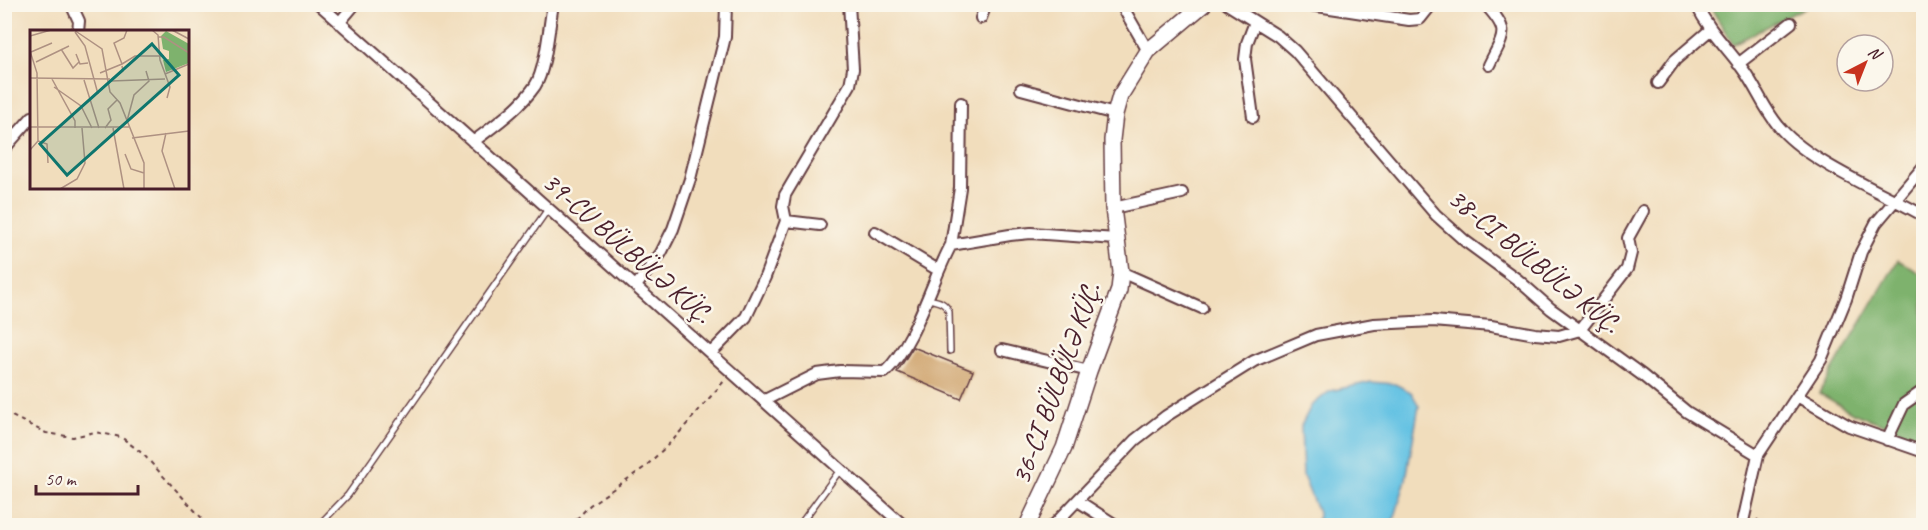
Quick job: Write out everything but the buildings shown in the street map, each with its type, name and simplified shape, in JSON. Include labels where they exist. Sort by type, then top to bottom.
[{"type":"street","points":[[71,4],[79,21],[78,30]]},
{"type":"street","name":"39-CU BÜLBÜLƏ KÜÇ.","points":[[319,4],[904,525]]},
{"type":"street","points":[[339,23],[355,4]]},
{"type":"street","points":[[473,142],[519,106],[536,84],[553,4]]},
{"type":"street","points":[[636,286],[661,253],[673,229],[690,179],[725,37],[726,4]]},
{"type":"street","points":[[712,352],[746,317],[765,277],[786,221],[783,206],[785,195],[850,85],[854,69],[849,4]]},
{"type":"street","points":[[981,18],[986,4]]},
{"type":"street","points":[[1121,4],[1148,51]]},
{"type":"street","points":[[1029,525],[1064,448],[1119,290],[1121,272],[1113,208],[1112,140],[1120,96],[1148,51],[1204,4]]},
{"type":"street","points":[[1304,4],[1409,21],[1420,19],[1432,4]]},
{"type":"street","points":[[1485,4],[1501,23],[1504,35],[1489,65]]},
{"type":"street","points":[[1696,4],[1710,30],[1738,64],[1770,116],[1783,132],[1830,166],[1923,216]]},
{"type":"street","name":"38-CI BÜLBÜLƏ KÜÇ.","points":[[1228,5],[1278,36],[1301,57],[1436,215],[1465,241],[1642,375],[1687,412],[1758,455]]},
{"type":"street","points":[[1253,117],[1245,59],[1247,43],[1255,22]]},
{"type":"street","points":[[1738,64],[1791,23]]},
{"type":"street","points":[[1658,83],[1675,60],[1710,30]]},
{"type":"street","points":[[1021,89],[1115,114]]},
{"type":"street","points":[[765,400],[816,374],[840,371],[885,372],[894,364],[906,345],[951,245],[960,188],[961,103]]},
{"type":"street","points":[[4,149],[30,119]]},
{"type":"street","points":[[1742,525],[1758,455],[1821,360],[1833,337],[1861,252],[1876,223],[1923,166]]},
{"type":"street","points":[[1113,208],[1182,193]]},
{"type":"street","points":[[1053,525],[1135,440],[1166,417],[1254,361],[1316,335],[1374,324],[1433,321],[1491,326],[1559,336],[1580,330],[1627,269],[1631,253],[1628,238],[1643,211]]},
{"type":"street","points":[[786,221],[820,225]]},
{"type":"street","points":[[875,232],[938,270]]},
{"type":"street","points":[[951,245],[1031,233],[1116,239]]},
{"type":"street","points":[[1121,272],[1202,308]]},
{"type":"street","points":[[1002,350],[1089,371]]},
{"type":"street","points":[[1887,440],[1904,404],[1923,390]]},
{"type":"street","points":[[1797,396],[1850,426],[1923,452]]},
{"type":"street","points":[[1078,501],[1117,525]]},
{"type":"lane","points":[[318,525],[348,495],[548,209]]},
{"type":"lane","points":[[926,299],[940,302],[949,312],[950,351]]},
{"type":"lane","points":[[799,525],[841,469]]},
{"type":"path","points":[[570,525],[590,505],[645,467],[674,440],[732,371]]},
{"type":"path","points":[[4,411],[46,433],[73,437],[95,432],[121,437],[143,454],[209,525]]},
{"type":"green space","points":[[1709,5],[1810,5],[1733,44]]},
{"type":"green space","points":[[1898,260],[1923,275],[1923,439],[1853,413],[1819,393]]},
{"type":"water","points":[[1371,382],[1395,384],[1411,392],[1419,406],[1406,479],[1395,517],[1389,525],[1317,525],[1318,513],[1303,476],[1301,426],[1311,406],[1330,391]]}]
